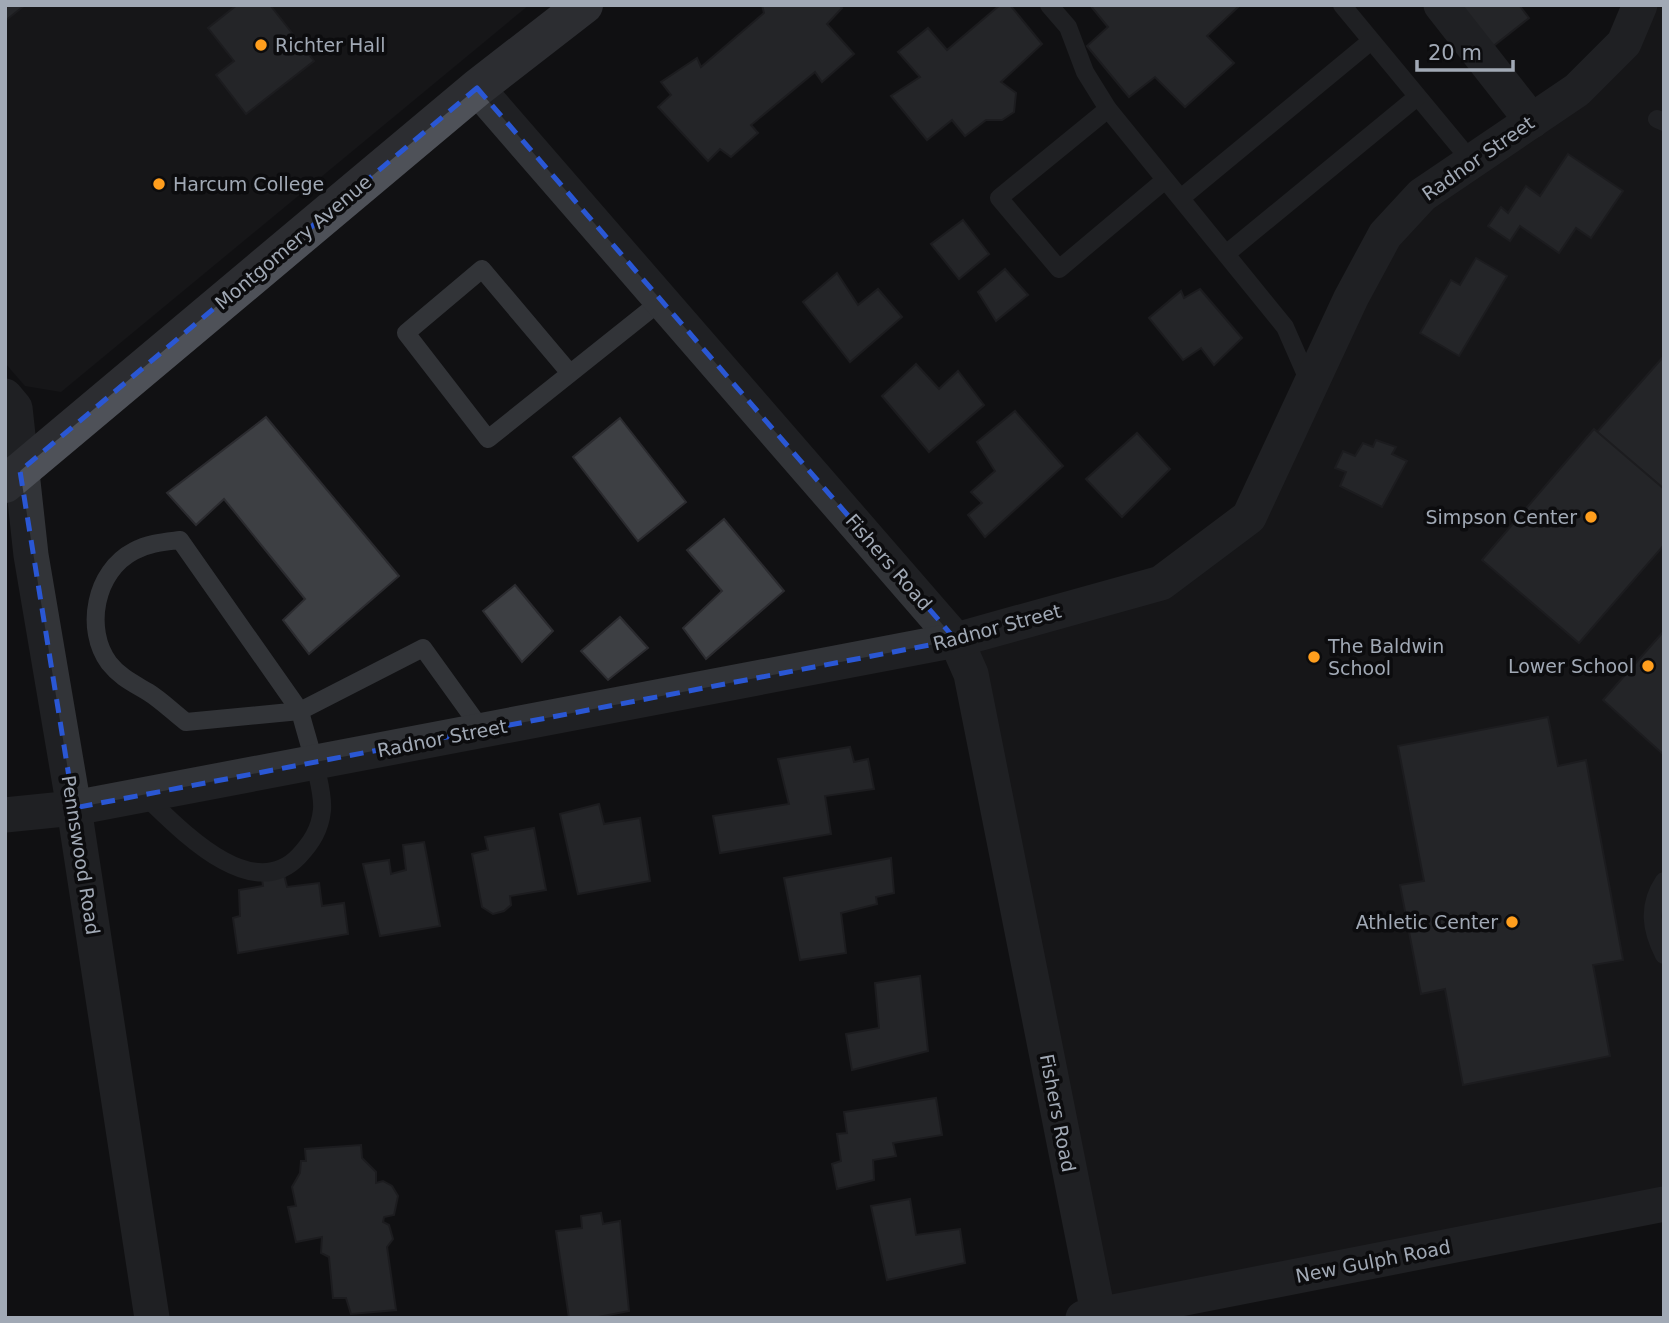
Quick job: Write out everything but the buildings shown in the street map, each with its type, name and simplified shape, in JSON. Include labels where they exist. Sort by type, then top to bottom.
[{"type":"main road","name":"Montgomery Avenue","points":[[13,478],[477,88],[584,5]]},
{"type":"street","points":[[1441,5],[1532,121]]},
{"type":"street","name":"Radnor Street","points":[[5,816],[74,808],[956,640],[1161,583],[1248,517],[1351,298],[1385,235],[1422,195],[1577,89],[1624,43],[1640,5]]},
{"type":"street","name":"Fishers Road","points":[[477,88],[956,640],[971,674],[1093,1317]]},
{"type":"street","name":"Pennswood Road","points":[[5,396],[15,408],[13,478],[30,555],[74,808],[152,1318]]},
{"type":"street","name":"New Gulph Road","points":[[1093,1317],[1664,1205]]},
{"type":"lane","points":[[1049,5],[1068,27],[1085,72],[1108,110],[1285,327],[1311,384]]},
{"type":"lane","points":[[1342,5],[1472,162]]},
{"type":"lane","points":[[1181,198],[1371,41]]},
{"type":"lane","points":[[1226,254],[1418,97]]},
{"type":"lane","points":[[1108,110],[999,198],[1059,269],[1166,180]]},
{"type":"lane","points":[[569,372],[482,269],[406,332],[488,439],[661,301]]},
{"type":"lane","points":[[143,794],[196,844],[228,864],[259,873],[290,866],[314,840],[322,809],[300,711],[180,540],[155,542],[132,552],[113,569],[100,590],[95,615],[98,640],[109,663],[127,681],[149,693],[186,722],[300,711],[423,648],[482,730]]},
{"type":"lane","points":[[1664,881],[1654,901],[1651,921],[1664,955]]},
{"type":"highlighted area","points":[[477,88],[956,640],[74,808],[20,471]]},
{"type":"shaded area","name":"Harcum College","points":[[5,5],[529,5],[61,392],[25,386],[5,363]]},
{"type":"shaded area","name":"The Baldwin School","points":[[1640,5],[1664,5],[1664,1205],[1098,1315],[956,640],[1161,583],[1248,517],[1385,235],[1577,90]]},
{"type":"place","name":"Richter Hall","points":[[261,45]]},
{"type":"place","name":"Harcum College","points":[[159,184]]},
{"type":"place","name":"Simpson Center","points":[[1591,517]]},
{"type":"place","name":"The Baldwin School","points":[[1314,657]]},
{"type":"place","name":"Lower School","points":[[1648,666]]},
{"type":"place","name":"Athletic Center","points":[[1512,922]]}]
